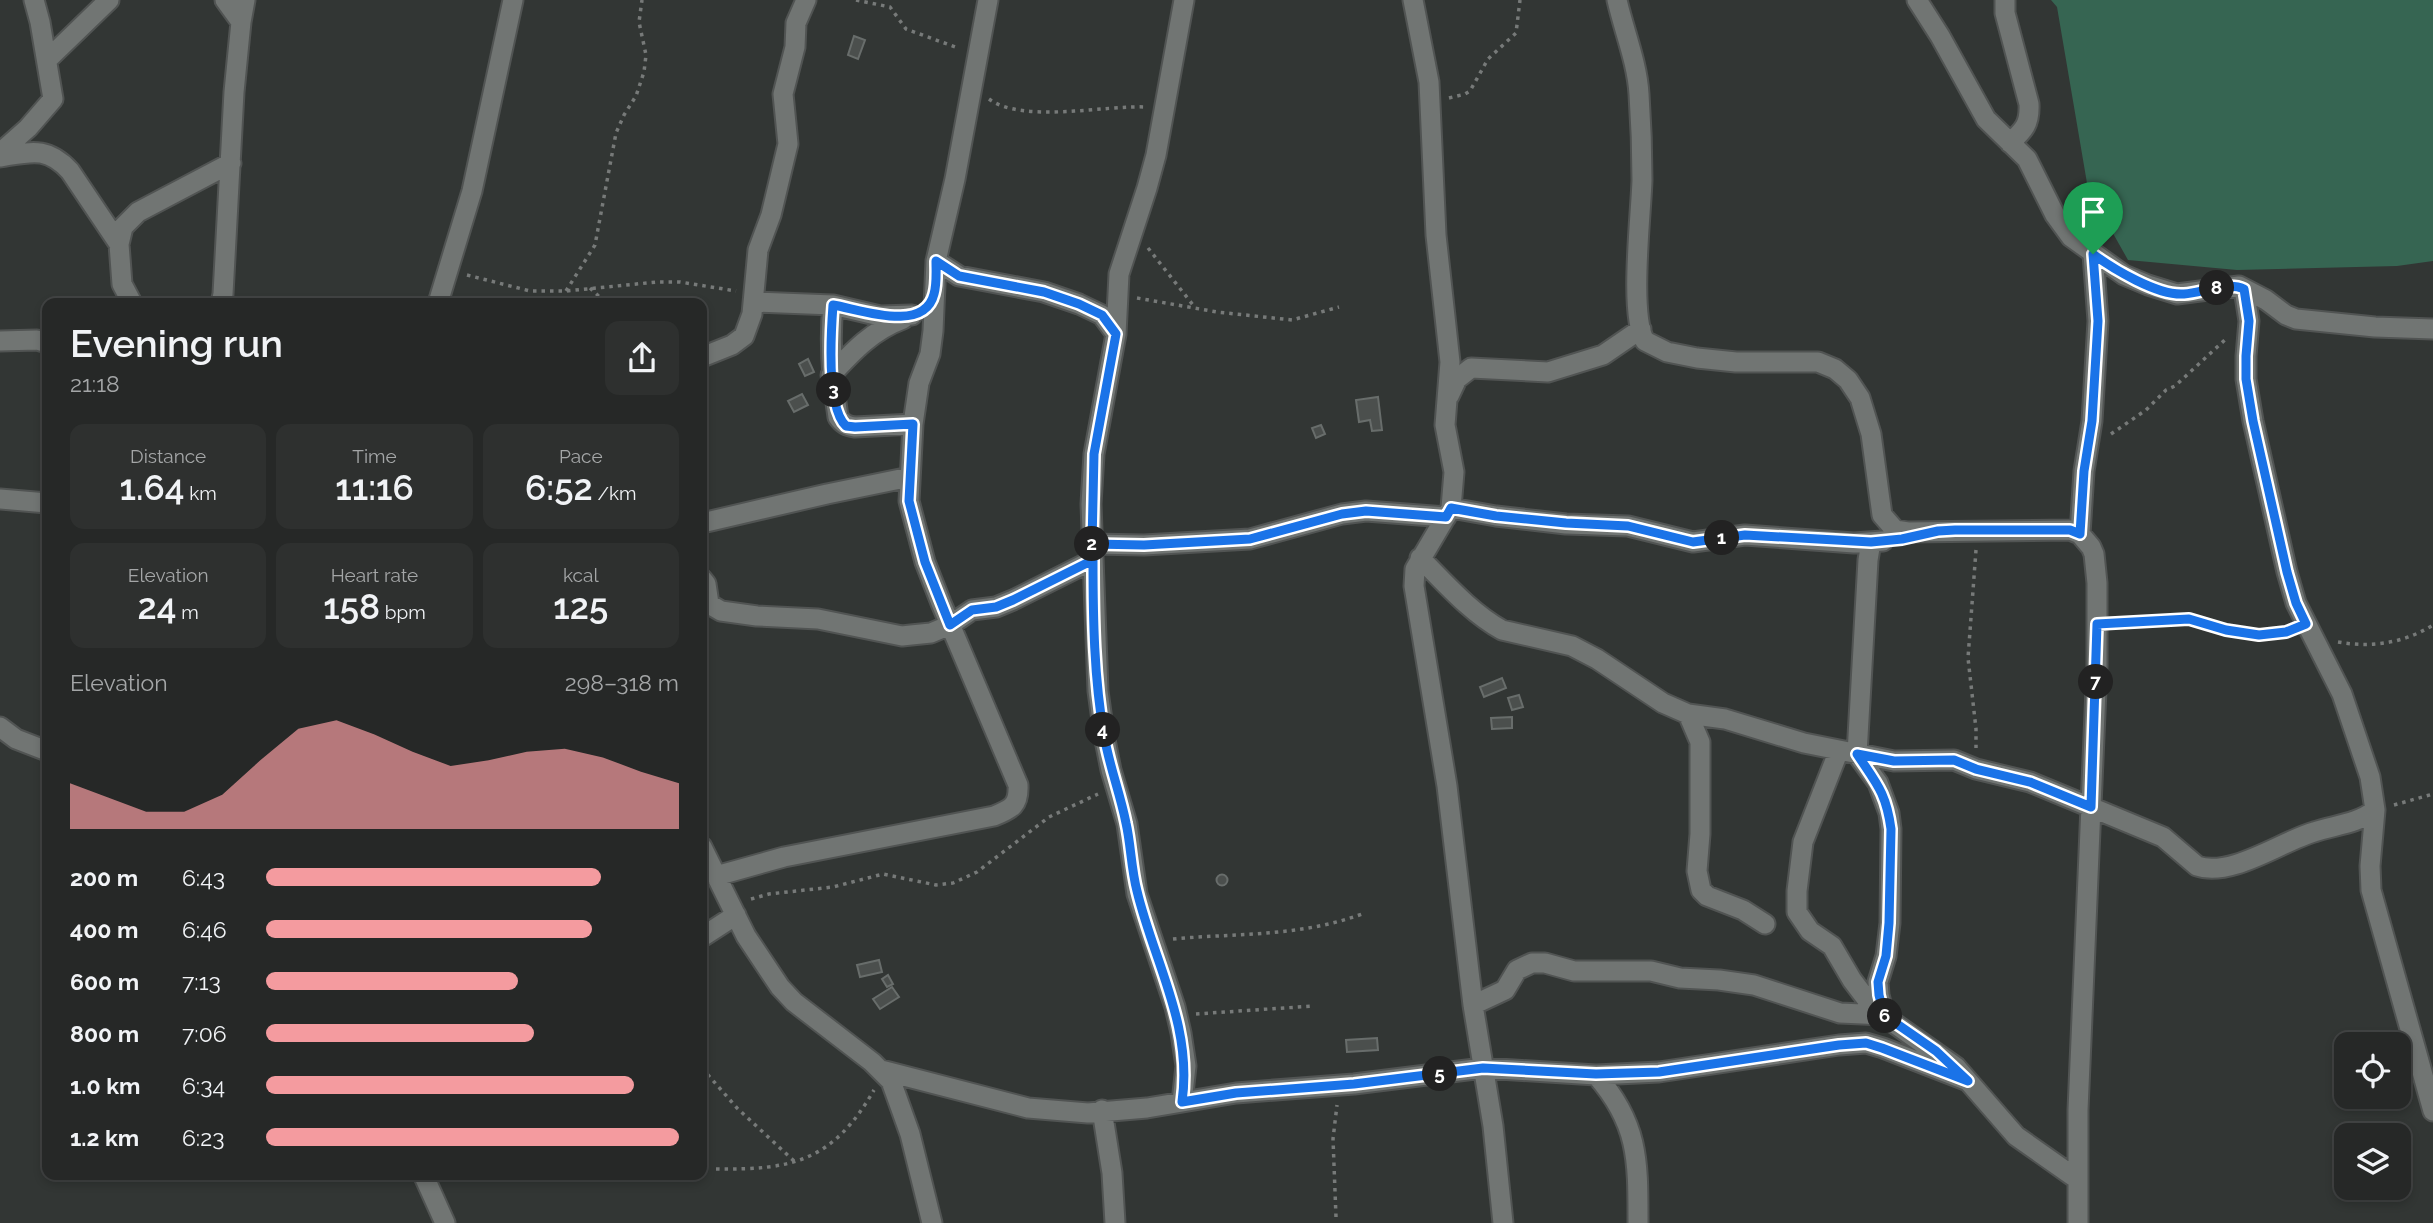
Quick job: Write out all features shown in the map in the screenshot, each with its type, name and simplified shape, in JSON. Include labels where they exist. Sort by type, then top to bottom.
[{"type":"street","points":[[0,155],[51,104],[52,88],[34,0]]},
{"type":"street","points":[[47,61],[109,0]]},
{"type":"street","points":[[225,0],[241,22]]},
{"type":"street","points":[[222,298],[234,92],[245,0]]},
{"type":"street","points":[[440,298],[472,191],[513,0]]},
{"type":"street","points":[[707,355],[732,345],[744,336],[755,298],[758,250],[771,215],[788,144],[783,94],[795,47],[796,23],[806,0]]},
{"type":"street","points":[[716,876],[784,857],[994,816],[1017,804],[1018,785],[925,562],[909,501],[913,424],[919,383],[930,354],[933,331],[936,261],[988,0]]},
{"type":"street","points":[[1182,1102],[1185,1066],[1177,1015],[1137,894],[1127,824],[1104,735],[1098,691],[1092,552],[1094,454],[1116,334],[1119,274],[1156,155],[1184,0]]},
{"type":"street","points":[[1413,0],[1430,97],[1436,235],[1450,362],[1445,425],[1454,472],[1448,512],[1420,558],[1415,569],[1414,586],[1447,786],[1473,1005],[1493,1126],[1503,1223]]},
{"type":"street","points":[[1617,0],[1634,60],[1639,91],[1642,180],[1638,243],[1638,315],[1645,341],[1667,352],[1736,362],[1818,362],[1835,369],[1848,380],[1860,398],[1871,434],[1882,515],[1895,530],[2070,530],[2080,534],[2094,554],[2097,624],[2077,1179],[2078,1223]]},
{"type":"street","points":[[1917,0],[1986,119],[2032,166],[2055,215],[2071,237],[2124,275],[2177,294],[2234,286],[2266,300],[2296,319],[2375,327],[2433,329]]},
{"type":"street","points":[[2003,2],[2030,117],[2026,128],[2010,143]]},
{"type":"street","points":[[0,155],[34,152],[61,160],[119,244]]},
{"type":"street","points":[[129,298],[122,284],[119,244],[123,227],[138,212],[231,163]]},
{"type":"street","points":[[2080,534],[2098,321],[2093,254]]},
{"type":"street","points":[[936,261],[959,276],[1044,292],[1079,304],[1102,315],[1116,334]]},
{"type":"street","points":[[2244,289],[2249,316],[2246,379],[2287,572],[2296,603],[2342,694],[2370,777],[2375,810],[2370,866],[2371,890],[2433,1111]]},
{"type":"street","points":[[831,375],[870,337],[891,323],[912,316],[926,307],[934,295]]},
{"type":"street","points":[[755,298],[833,305],[880,316],[912,316]]},
{"type":"street","points":[[833,305],[831,375],[838,417],[846,426],[855,427],[913,424]]},
{"type":"street","points":[[1447,400],[1457,379],[1471,368],[1548,372],[1602,355],[1641,329]]},
{"type":"street","points":[[0,341],[42,342]]},
{"type":"street","points":[[707,522],[909,477]]},
{"type":"street","points":[[0,499],[42,503]]},
{"type":"street","points":[[707,591],[709,604],[721,611],[818,619],[902,636],[931,633],[950,625],[972,610],[996,607],[1013,600],[1092,552],[1144,545],[1250,539],[1342,514],[1366,511],[1448,512],[1628,526],[1693,542],[1745,535],[1871,542],[1938,531]]},
{"type":"street","points":[[1871,542],[1848,752],[1803,842],[1797,912],[1810,931],[1832,946],[1868,1002],[1936,1051],[1968,1081],[2016,1136],[2077,1179]]},
{"type":"street","points":[[1420,558],[1459,597],[1493,625],[1502,630],[1572,646],[1597,659],[1663,703],[1688,714],[1726,719],[1804,743],[1894,761],[1954,760],[1976,769],[2030,782],[2163,837],[2197,866],[2216,868],[2262,855],[2314,832],[2358,821],[2375,810]]},
{"type":"street","points":[[1688,714],[1700,742],[1700,834],[1697,871],[1701,890],[1707,896],[1743,910],[1765,924]]},
{"type":"street","points":[[0,727],[16,738],[42,749]]},
{"type":"street","points":[[1848,752],[1878,783],[1889,813],[1889,923],[1886,956],[1878,982],[1884,1015]]},
{"type":"street","points":[[707,857],[746,936],[780,987],[794,1002],[817,1017],[882,1072],[895,1090],[910,1134],[932,1223]]},
{"type":"street","points":[[707,932],[733,909]]},
{"type":"street","points":[[1473,1005],[1505,990],[1517,970],[1532,963],[1545,963],[1574,971],[1651,971],[1681,978],[1754,985],[1840,1013],[1884,1015]]},
{"type":"street","points":[[882,1072],[1028,1108],[1088,1113],[1147,1108],[1236,1093],[1338,1086],[1483,1068],[1596,1074],[1659,1072],[1866,1043],[1968,1081]]},
{"type":"street","points":[[1596,1074],[1622,1109],[1635,1148],[1638,1223]]},
{"type":"street","points":[[1102,1110],[1112,1173],[1115,1223]]},
{"type":"street","points":[[426,1180],[444,1223]]},
{"type":"path","points":[[566,291],[595,245],[616,133],[636,96],[643,72],[646,55],[639,22],[642,0]]},
{"type":"path","points":[[856,0],[890,7],[906,29],[978,54]]},
{"type":"path","points":[[1430,97],[1447,99],[1470,91],[1488,59],[1516,33],[1520,0]]},
{"type":"path","points":[[972,82],[995,104],[1016,110],[1052,112],[1150,107],[1164,101]]},
{"type":"path","points":[[1133,230],[1194,307]]},
{"type":"path","points":[[448,270],[530,291],[566,291],[680,282],[755,298]]},
{"type":"path","points":[[590,288],[601,298]]},
{"type":"path","points":[[1118,295],[1292,320],[1339,307]]},
{"type":"path","points":[[2089,442],[2113,434],[2131,422],[2214,352],[2249,316]]},
{"type":"path","points":[[1976,769],[1976,729],[1968,658],[1978,530]]},
{"type":"path","points":[[2097,624],[2189,619],[2226,630],[2259,635],[2309,630],[2355,645],[2408,639],[2433,625]]},
{"type":"path","points":[[733,909],[769,894],[833,887],[883,874],[936,885],[953,883],[977,872],[1049,817],[1115,785]]},
{"type":"path","points":[[2375,810],[2433,794]]},
{"type":"path","points":[[1153,941],[1282,932],[1340,922],[1362,914]]},
{"type":"path","points":[[1177,1015],[1313,1006]]},
{"type":"path","points":[[716,1169],[761,1170],[794,1161],[831,1145],[851,1125],[882,1072]]},
{"type":"path","points":[[707,1074],[737,1108],[794,1161]]},
{"type":"path","points":[[1336,1217],[1333,1139],[1338,1086]]},
{"type":"green space","points":[[2051,0],[2433,0],[2433,261],[2397,266],[2237,270],[2128,260],[2088,189],[2057,7]]},
{"type":"building","points":[[854,36],[865,40],[858,59],[848,55]]},
{"type":"building","points":[[808,359],[814,372],[805,376],[799,364]]},
{"type":"building","points":[[802,394],[808,405],[794,412],[788,401]]},
{"type":"building","points":[[1378,397],[1382,430],[1372,431],[1370,420],[1359,422],[1356,400]]},
{"type":"building","points":[[1321,425],[1325,434],[1316,438],[1312,428]]},
{"type":"building","points":[[1502,678],[1506,688],[1484,697],[1480,687]]},
{"type":"building","points":[[1519,695],[1523,707],[1512,710],[1508,698]]},
{"type":"building","points":[[1512,717],[1512,728],[1492,729],[1491,718]]},
{"type":"building","points":[[1222,874],[1228,880],[1222,886],[1216,880]]},
{"type":"building","points":[[879,960],[882,972],[860,977],[857,965]]},
{"type":"building","points":[[888,975],[893,984],[887,987],[882,979]]},
{"type":"building","points":[[892,987],[899,997],[880,1009],[873,999]]},
{"type":"building","points":[[1377,1038],[1378,1050],[1347,1052],[1346,1040]]},
{"type":"route","points":[[2093,254],[2124,275],[2177,294],[2234,286],[2244,289],[2249,321],[2246,379],[2253,421],[2287,572],[2296,603],[2306,624],[2286,632],[2259,635],[2226,630],[2189,619],[2097,624],[2091,807],[2030,782],[1976,769],[1962,761],[1894,761],[1857,754],[1878,783],[1889,813],[1891,829],[1889,923],[1886,956],[1878,982],[1884,1015],[1936,1051],[1968,1081],[1866,1043],[1659,1072],[1596,1074],[1483,1068],[1354,1084],[1236,1093],[1182,1102],[1185,1066],[1181,1033],[1175,1007],[1137,894],[1127,824],[1111,771],[1104,735],[1098,691],[1093,560],[1013,600],[996,607],[972,610],[950,625],[925,562],[909,501],[913,424],[846,426],[838,417],[831,375],[833,305],[880,316],[912,316],[926,307],[934,295],[936,261],[959,276],[1044,292],[1102,315],[1116,334],[1096,436],[1091,504],[1092,544],[1144,545],[1250,539],[1342,514],[1366,511],[1446,517],[1451,508],[1496,516],[1628,526],[1693,542],[1745,535],[1871,542],[1955,530],[2052,529],[2070,530],[2080,534],[2084,471],[2092,421],[2098,321],[2093,254]]}]
